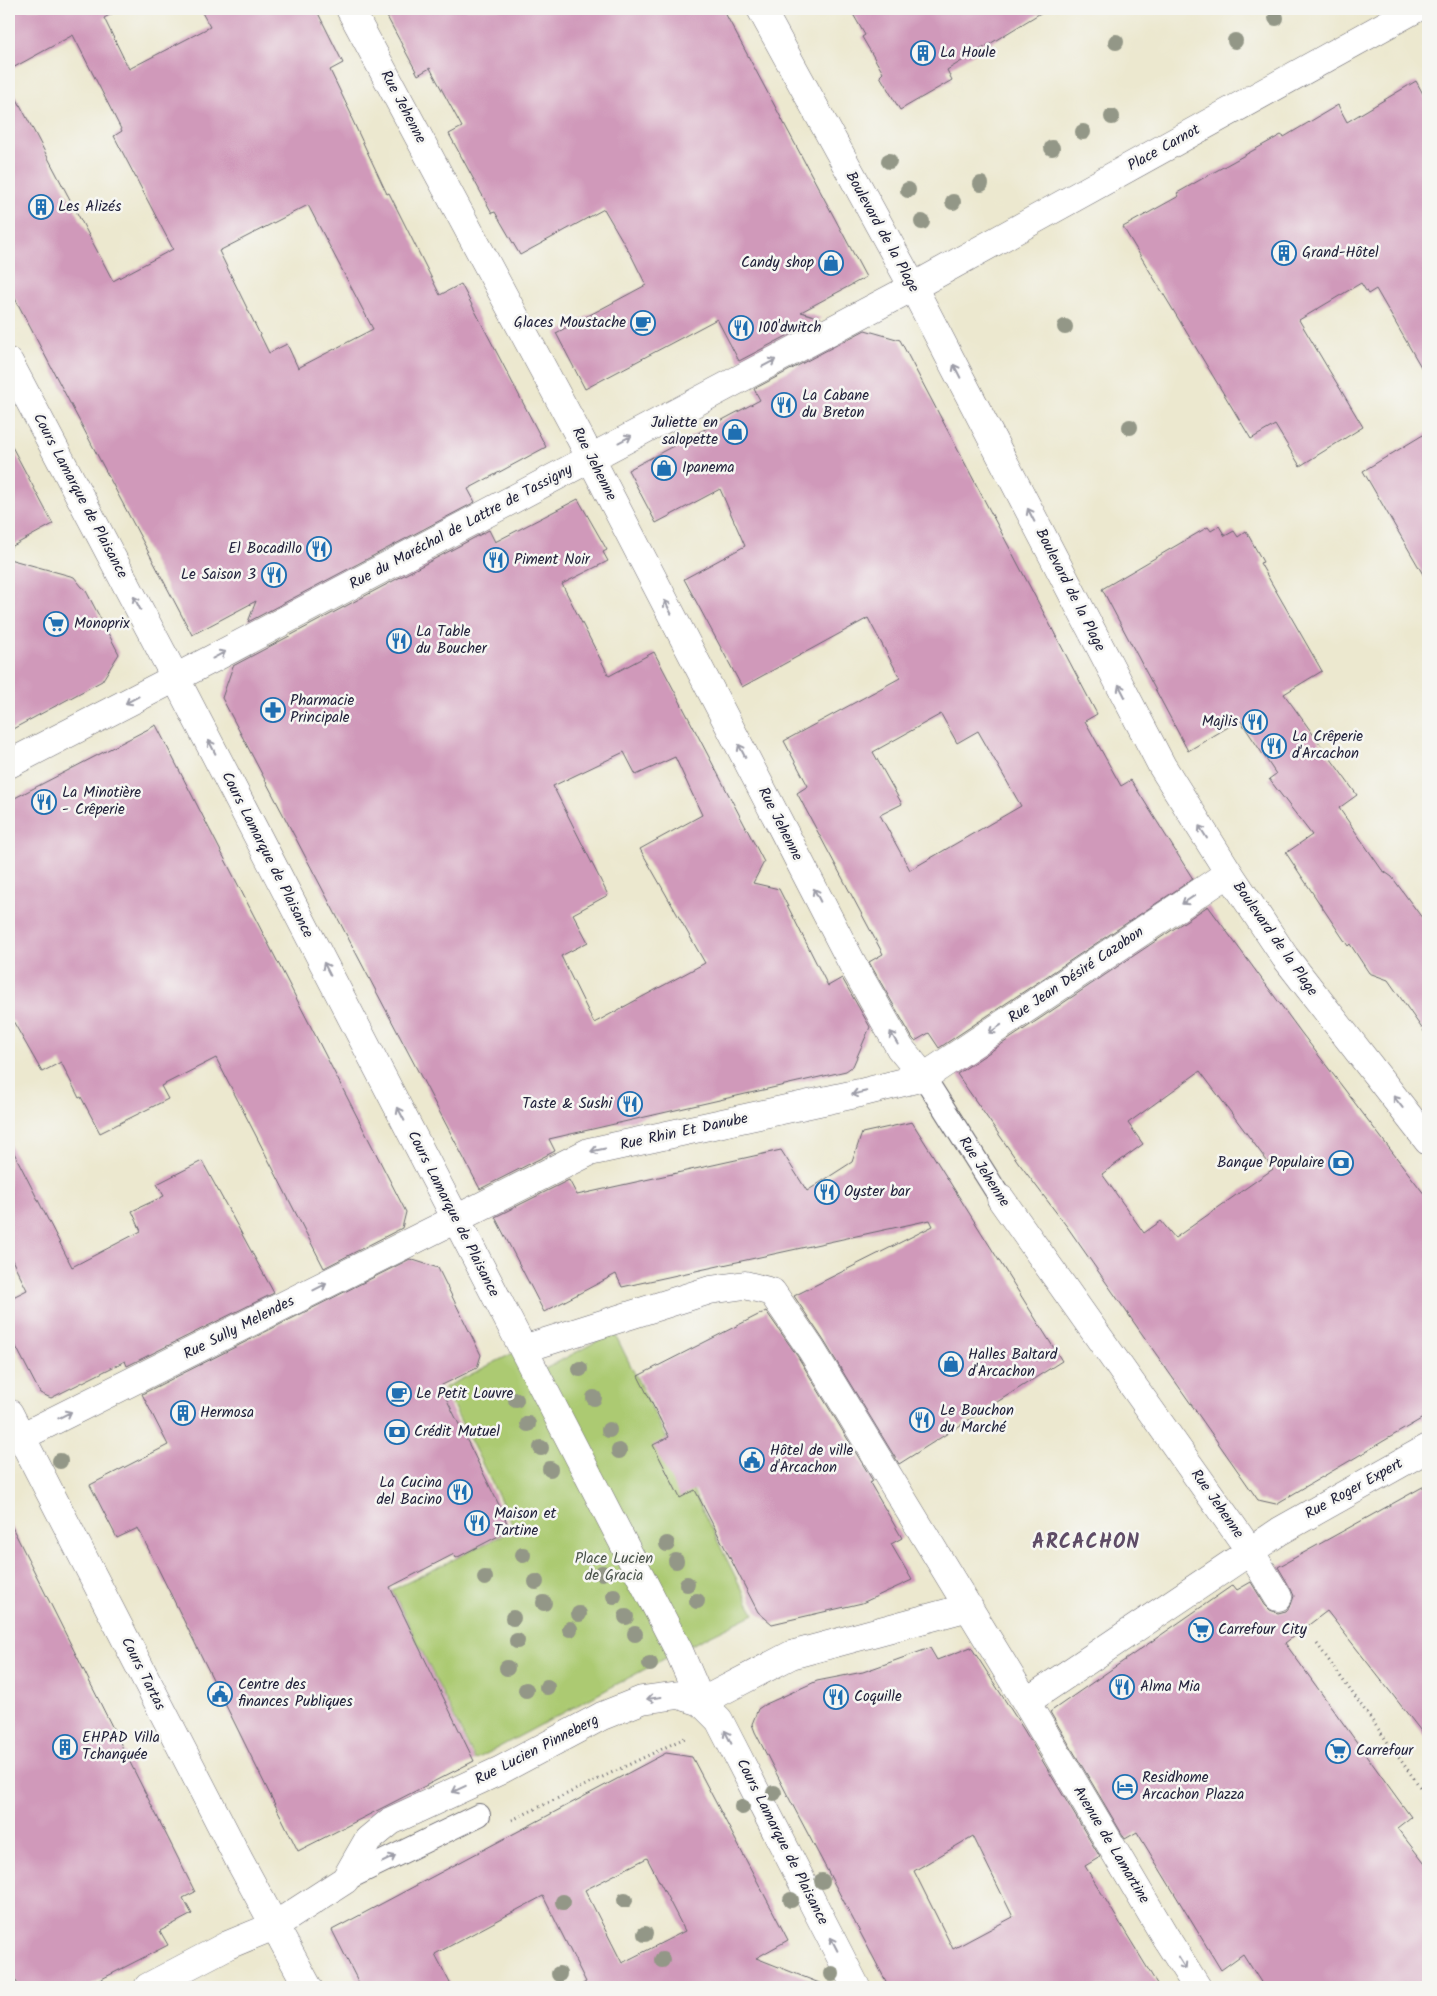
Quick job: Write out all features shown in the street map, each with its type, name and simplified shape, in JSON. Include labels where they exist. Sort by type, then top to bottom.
[{"type":"street","name":"Rue Jehenne","points":[[350,9],[591,458],[852,963],[900,1048],[924,1077]]},
{"type":"street","name":"Boulevard de la Plage","points":[[761,9],[913,287],[1162,766],[1229,873],[1285,957],[1428,1141]]},
{"type":"street","name":"Place Carnot","points":[[913,287],[1415,9]]},
{"type":"street","name":"Rue du Maréchal de Lattre de Tassigny","points":[[9,764],[913,287]]},
{"type":"street","name":"Cours Lamarque de Plaisance","points":[[9,362],[175,677],[523,1349]]},
{"type":"street","name":"Rue Jean Désiré Cazobon","points":[[924,1077],[1229,873]]},
{"type":"street","name":"Rue Rhin Et Danube","points":[[456,1219],[589,1152],[860,1093],[924,1077]]},
{"type":"street","name":"Rue Jehenne","points":[[1001,1199],[1250,1551],[1278,1596]]},
{"type":"street","name":"Rue Sully Melendes","points":[[21,1437],[456,1219]]},
{"type":"street","name":"Avenue de Lamartine","points":[[523,1349],[710,1290],[744,1285],[772,1292],[811,1349],[969,1607],[1197,1987]]},
{"type":"street","points":[[523,1349],[679,1651],[701,1702],[791,1655],[969,1607]]},
{"type":"street","name":"Cours Tartas","points":[[9,1413],[274,1926],[308,1987]]},
{"type":"street","name":"Rue Roger Expert","points":[[1026,1702],[1280,1531],[1428,1448]]},
{"type":"street","name":"Rue Lucien Pinneberg","points":[[148,1987],[228,1945],[274,1926],[346,1880],[368,1840],[391,1821],[499,1770],[602,1716],[642,1700],[679,1695],[701,1702]]},
{"type":"street","name":"Cours Lamarque de Plaisance","points":[[701,1702],[719,1720],[856,1987]]},
{"type":"lane","name":"Rue Jehenne","points":[[924,1077],[1001,1199]]},
{"type":"lane","points":[[346,1880],[478,1815]]},
{"type":"path","points":[[1317,1644],[1428,1798]]},
{"type":"green space","name":"Place Lucien de Gracia","points":[[614,1332],[754,1614],[679,1651],[475,1760],[392,1590],[515,1529],[444,1388],[515,1352],[528,1378]]},
{"type":"building","points":[[9,9],[121,9],[104,18],[129,69],[210,27],[200,9],[316,9],[343,63],[330,70],[387,194],[389,193],[440,295],[461,284],[546,447],[468,489],[475,502],[248,622],[256,601],[192,635],[9,287],[9,84],[113,281],[173,249],[114,136],[122,131],[73,35],[9,70]],"holes":[[[308,205],[373,329],[298,368],[287,344],[269,353],[219,251]]]},
{"type":"building","points":[[383,9],[723,9],[866,277],[801,312],[821,318],[739,361],[717,319],[585,389],[556,333],[646,285],[632,257],[604,209],[520,255],[495,212],[492,213],[449,134],[462,127],[430,68],[418,75]]},
{"type":"building","name":"La Houle","points":[[850,9],[1047,9],[947,70],[952,80],[900,110],[880,76],[883,73],[862,37],[865,35]]},
{"type":"building","name":"Grand-Hôtel","points":[[1416,81],[1428,103],[1428,379],[1376,289],[1368,294],[1361,283],[1299,320],[1363,427],[1300,466],[1275,425],[1251,439],[1123,227],[1179,196],[1177,193],[1281,135],[1284,137],[1338,105],[1347,122]]},
{"type":"building","points":[[865,330],[900,340],[1097,714],[1085,721],[1121,786],[1131,780],[1193,879],[939,1048],[929,1033],[915,1041],[913,1039],[869,962],[883,954],[797,793],[808,786],[784,741],[900,678],[868,618],[742,687],[684,579],[745,546],[720,489],[656,523],[628,470],[760,400],[754,389]],"holes":[[[941,714],[957,743],[978,731],[1021,806],[910,870],[880,815],[902,804],[873,752]]]},
{"type":"building","points":[[1428,432],[1428,583],[1363,471]]},
{"type":"building","points":[[9,441],[53,524],[9,548]]},
{"type":"building","points":[[578,499],[607,550],[603,552],[608,561],[562,584],[609,676],[654,652],[764,862],[753,883],[779,889],[828,986],[842,978],[870,1027],[853,1066],[846,1071],[549,1139],[555,1151],[480,1189],[222,698],[233,666],[489,530],[495,542]],"holes":[[[624,752],[636,775],[675,757],[702,815],[640,849],[705,963],[594,1023],[561,956],[588,942],[573,914],[608,895],[553,786]]]},
{"type":"building","points":[[1219,526],[1225,536],[1234,531],[1238,537],[1246,531],[1263,562],[1260,563],[1322,671],[1284,694],[1357,795],[1339,808],[1382,870],[1392,877],[1428,926],[1428,1037],[1388,980],[1369,973],[1350,944],[1348,946],[1286,853],[1312,835],[1269,779],[1276,774],[1240,720],[1188,751],[1102,589],[1208,527],[1211,531]]},
{"type":"building","name":"Monoprix","points":[[9,559],[74,577],[85,589],[119,654],[102,681],[9,731]]},
{"type":"building","points":[[156,725],[406,1212],[402,1228],[324,1268],[216,1058],[161,1086],[168,1099],[100,1133],[81,1097],[79,1098],[61,1062],[42,1072],[13,1021],[9,1021],[9,801]]},
{"type":"building","points":[[1208,906],[1428,1199],[1428,1415],[1276,1504],[1258,1500],[1068,1228],[1018,1162],[957,1074]],"holes":[[[1200,1071],[1273,1169],[1175,1238],[1161,1221],[1144,1233],[1102,1174],[1143,1144],[1128,1123]]]},
{"type":"building","points":[[912,1122],[1062,1361],[899,1464],[824,1341],[794,1296],[933,1226],[930,1220],[622,1287],[616,1274],[544,1312],[495,1217],[569,1180],[577,1195],[781,1150],[807,1191],[852,1162],[862,1133]]},
{"type":"building","points":[[9,1143],[72,1267],[141,1231],[132,1211],[164,1196],[157,1184],[202,1161],[274,1293],[127,1366],[125,1361],[51,1398],[40,1393],[9,1333],[9,1299],[27,1290],[9,1254]]},
{"type":"building","points":[[410,1259],[438,1268],[481,1355],[477,1368],[440,1386],[510,1530],[456,1558],[454,1554],[390,1587],[474,1761],[298,1851],[138,1528],[117,1538],[90,1485],[168,1445],[142,1394]]},
{"type":"building","name":"Hôtel de ville d'Arcachon","points":[[766,1311],[798,1357],[873,1481],[870,1483],[902,1538],[891,1544],[912,1580],[862,1603],[772,1624],[758,1612],[695,1490],[680,1498],[653,1445],[669,1437],[638,1376]]},
{"type":"building","points":[[1428,1484],[1428,1740],[1327,1611],[1285,1643],[1411,1817],[1397,1828],[1428,1868],[1428,1987],[1264,1987],[1243,1954],[1221,1970],[1137,1832],[1125,1839],[1050,1712],[1233,1585],[1237,1590],[1251,1582],[1270,1610],[1278,1613],[1286,1611],[1291,1605],[1294,1596],[1278,1567]]},
{"type":"building","name":"EHPAD Villa Tchanquée","points":[[9,1521],[195,1892],[183,1898],[192,1914],[160,1931],[168,1945],[86,1987],[19,1987],[9,1967]]},
{"type":"building","points":[[971,1647],[1024,1730],[1100,1857],[1085,1866],[1159,1987],[889,1987],[752,1724],[758,1709],[764,1705],[817,1681],[863,1672],[930,1648],[937,1660]],"holes":[[[973,1836],[1013,1917],[953,1949],[914,1871]]]},
{"type":"building","points":[[666,1753],[692,1757],[788,1940],[756,1958],[827,1986],[577,1987],[586,1982],[543,1896],[435,1954],[452,1987],[361,1987],[332,1930]],"holes":[[[647,1858],[685,1931],[622,1963],[585,1890]]]},
{"type":"place","name":"La Houle","points":[[923,53]]},
{"type":"place","name":"Les Alizés","points":[[41,207]]},
{"type":"place","name":"Grand-Hôtel","points":[[1284,253]]},
{"type":"place","name":"Candy shop","points":[[831,263]]},
{"type":"place","name":"Glaces Moustache","points":[[643,323]]},
{"type":"place","name":"100'dwitch","points":[[741,328]]},
{"type":"place","name":"La Cabane du Breton","points":[[784,405]]},
{"type":"place","name":"Juliette en salopette","points":[[735,432]]},
{"type":"place","name":"Ipanema","points":[[664,468]]},
{"type":"place","name":"El Bocadillo","points":[[319,549]]},
{"type":"place","name":"Piment Noir","points":[[496,560]]},
{"type":"place","name":"Le Saison 3","points":[[274,575]]},
{"type":"place","name":"Monoprix","points":[[56,624]]},
{"type":"place","name":"La Table du Boucher","points":[[399,641]]},
{"type":"place","name":"Pharmacie Principale","points":[[273,710]]},
{"type":"place","name":"Majlis","points":[[1255,722]]},
{"type":"place","name":"La Crêperie d'Arcachon","points":[[1274,746]]},
{"type":"place","name":"La Minotière - Crêperie","points":[[44,802]]},
{"type":"place","name":"Taste & Sushi","points":[[630,1104]]},
{"type":"place","name":"Banque Populaire","points":[[1341,1163]]},
{"type":"place","name":"Oyster bar","points":[[827,1192]]},
{"type":"place","name":"Halles Baltard d'Arcachon","points":[[951,1364]]},
{"type":"place","name":"Le Petit Louvre","points":[[399,1394]]},
{"type":"place","name":"Hermosa","points":[[183,1413]]},
{"type":"place","name":"Le Bouchon du Marché","points":[[922,1420]]},
{"type":"place","name":"Crédit Mutuel","points":[[397,1432]]},
{"type":"place","name":"Hôtel de ville d'Arcachon","points":[[752,1460]]},
{"type":"place","name":"La Cucina del Bacino","points":[[460,1492]]},
{"type":"place","name":"Maison et Tartine","points":[[477,1523]]},
{"type":"place","name":"Carrefour City","points":[[1201,1630]]},
{"type":"place","name":"Alma Mia","points":[[1122,1687]]},
{"type":"place","name":"Centre des finances Publiques","points":[[220,1694]]},
{"type":"place","name":"Coquille","points":[[836,1697]]},
{"type":"place","name":"EHPAD Villa Tchanquée","points":[[65,1747]]},
{"type":"place","name":"Carrefour","points":[[1338,1751]]},
{"type":"place","name":"Residhome Arcachon Plazza","points":[[1125,1787]]},
{"type":"district","name":"ARCACHON","points":[[1086,1543]]}]
